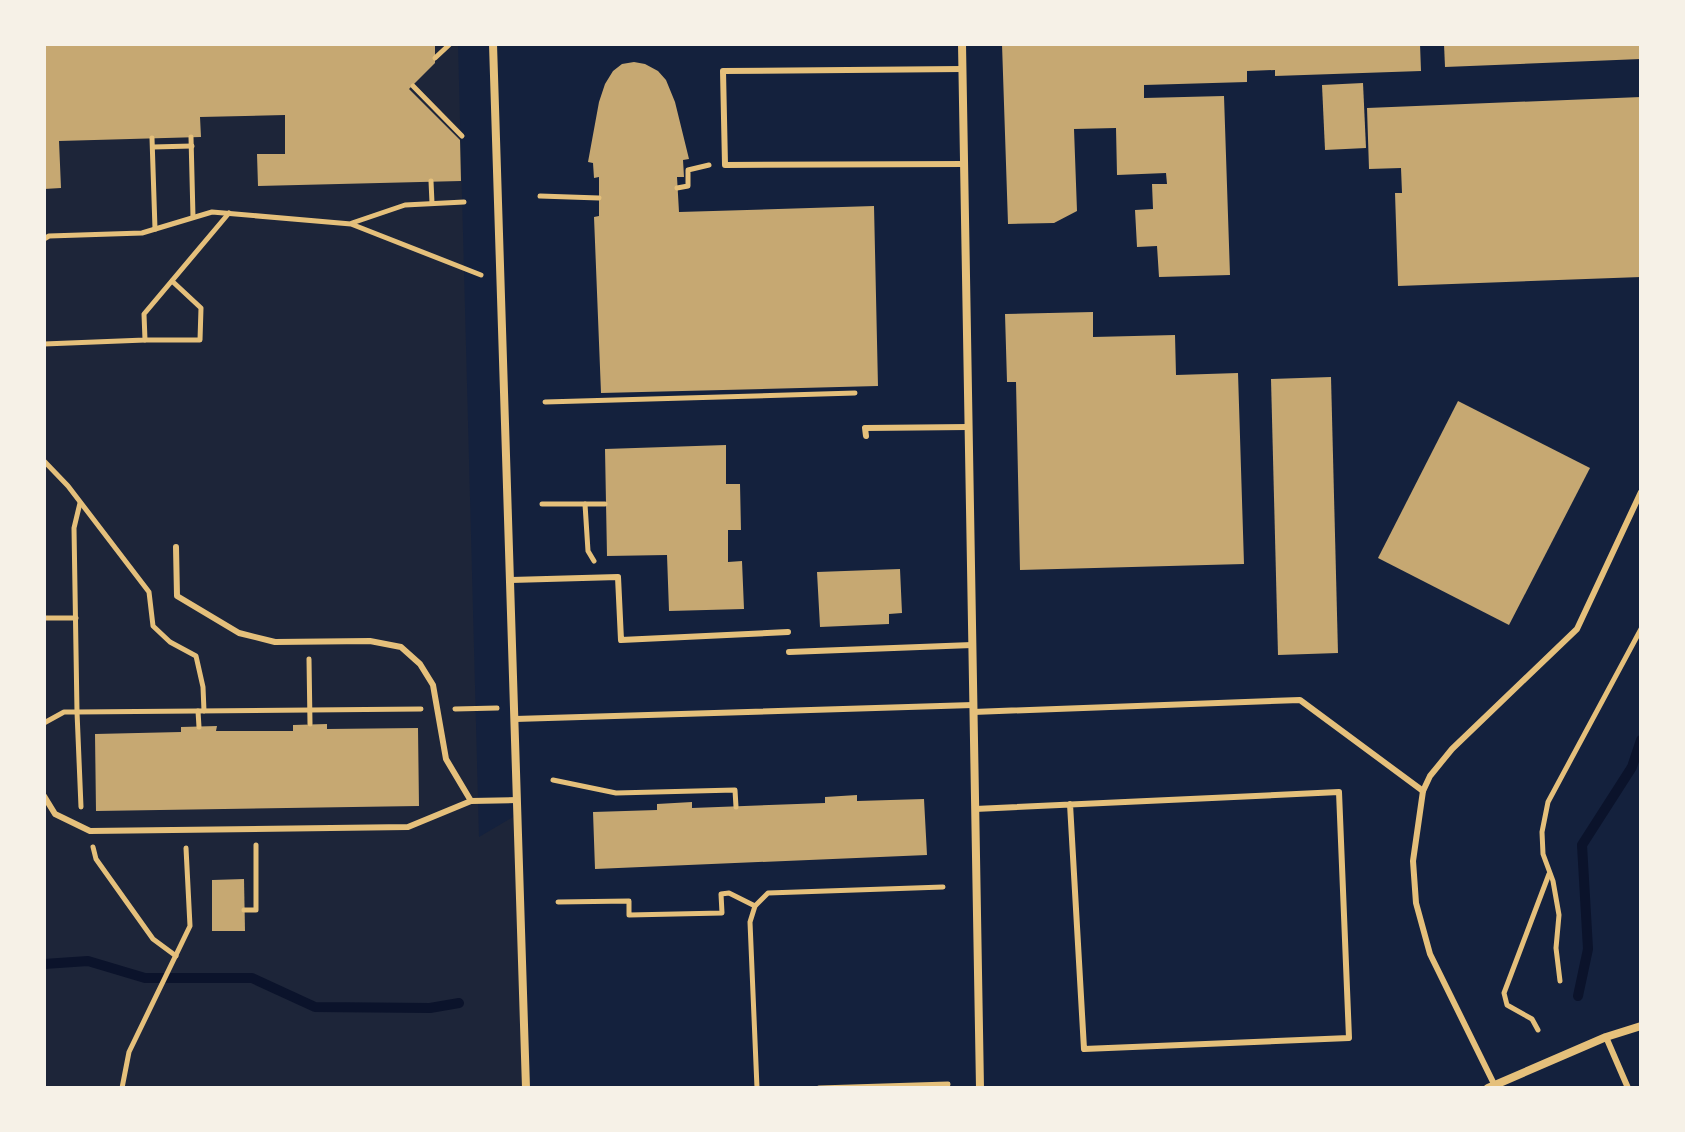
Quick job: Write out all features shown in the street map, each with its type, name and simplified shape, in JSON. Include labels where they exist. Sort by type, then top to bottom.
[{"type":"street","points":[[493,44],[526,1088]]},
{"type":"street","points":[[962,44],[980,1088]]},
{"type":"street","points":[[1491,1086],[1606,1037],[1641,1026]]},
{"type":"lane","points":[[962,69],[723,71],[725,165],[964,164]]},
{"type":"lane","points":[[866,436],[865,428],[968,427]]},
{"type":"lane","points":[[1491,1086],[1430,954],[1416,903],[1413,861],[1423,791],[1430,776],[1452,749],[1577,629],[1641,492]]},
{"type":"lane","points":[[176,547],[177,596],[239,633],[275,642],[370,641],[401,647],[420,664],[433,685],[446,759],[471,801]]},
{"type":"lane","points":[[511,580],[618,577],[621,640],[788,632]]},
{"type":"lane","points":[[789,652],[972,645]]},
{"type":"lane","points":[[515,719],[1300,700],[1423,791]]},
{"type":"lane","points":[[975,809],[1070,804],[1339,792],[1349,1038],[1084,1049],[1070,804]]},
{"type":"lane","points":[[44,796],[55,814],[90,831],[408,827],[471,801],[517,800]]},
{"type":"lane","points":[[1606,1037],[1628,1088]]},
{"type":"path","points":[[435,58],[450,44]]},
{"type":"path","points":[[413,86],[462,136]]},
{"type":"path","points":[[191,137],[193,217]]},
{"type":"path","points":[[152,138],[155,229]]},
{"type":"path","points":[[152,147],[192,146]]},
{"type":"path","points":[[677,188],[688,186],[688,170],[725,161]]},
{"type":"path","points":[[431,181],[432,203]]},
{"type":"path","points":[[540,196],[599,198]]},
{"type":"path","points":[[351,224],[405,205],[464,202]]},
{"type":"path","points":[[44,239],[49,236],[142,233],[212,212],[351,224],[502,284]]},
{"type":"path","points":[[145,340],[144,314],[229,213]]},
{"type":"path","points":[[44,344],[200,340],[201,308],[172,281]]},
{"type":"path","points":[[545,402],[855,393]]},
{"type":"path","points":[[44,461],[80,502],[149,592],[153,626],[170,642],[196,656],[203,687],[199,727]]},
{"type":"path","points":[[80,502],[74,528],[81,809],[96,859],[153,939],[176,956]]},
{"type":"path","points":[[542,504],[605,504]]},
{"type":"path","points":[[585,504],[588,551],[604,578]]},
{"type":"path","points":[[44,618],[76,618]]},
{"type":"path","points":[[1560,981],[1556,948],[1559,915],[1543,854],[1542,832],[1548,802],[1641,629]]},
{"type":"path","points":[[309,642],[310,724]]},
{"type":"path","points":[[44,723],[64,712],[476,709]]},
{"type":"path","points":[[553,780],[616,793],[735,790],[736,807]]},
{"type":"path","points":[[122,1088],[129,1052],[190,926],[186,828]]},
{"type":"path","points":[[244,910],[256,910],[256,828]]},
{"type":"path","points":[[1538,1030],[1532,1019],[1507,1005],[1504,993],[1550,874]]},
{"type":"path","points":[[757,1088],[750,922],[755,906],[768,893],[943,887]]},
{"type":"path","points":[[558,902],[629,901],[629,915],[722,913],[721,894],[729,893],[755,906]]},
{"type":"path","points":[[819,1088],[948,1084]]},
{"type":"shaded area","points":[[44,44],[458,44],[479,837],[518,814],[526,1088],[44,1088]]},
{"type":"building","points":[[44,44],[435,44],[435,63],[409,89],[460,140],[461,181],[258,186],[257,154],[285,154],[285,115],[200,117],[201,137],[59,141],[61,188],[44,189]]},
{"type":"building","points":[[1002,44],[1420,44],[1421,71],[1275,76],[1275,70],[1247,71],[1247,82],[1144,85],[1144,98],[1224,96],[1230,275],[1159,277],[1157,246],[1137,247],[1135,210],[1153,209],[1152,184],[1167,184],[1166,173],[1117,175],[1116,128],[1074,129],[1077,211],[1054,223],[1008,224]]},
{"type":"building","points":[[1444,44],[1641,44],[1641,59],[1445,67]]},
{"type":"building","points":[[634,62],[658,71],[666,80],[675,102],[689,159],[683,160],[684,177],[677,177],[679,212],[874,206],[878,386],[601,393],[594,217],[599,216],[599,177],[594,178],[593,163],[588,162],[605,84],[622,64]]},
{"type":"building","points":[[1363,83],[1366,148],[1325,150],[1322,85]]},
{"type":"building","points":[[1641,97],[1641,277],[1398,286],[1395,193],[1402,193],[1401,168],[1369,169],[1367,108]]},
{"type":"building","points":[[1093,312],[1093,337],[1175,335],[1176,375],[1238,373],[1244,564],[1020,570],[1016,382],[1007,382],[1005,314]]},
{"type":"building","points":[[1331,377],[1338,653],[1278,655],[1271,379]]},
{"type":"building","points":[[1458,401],[1590,468],[1509,625],[1378,558]]},
{"type":"building","points":[[726,445],[726,484],[740,484],[741,530],[728,530],[728,562],[742,561],[744,609],[669,611],[667,555],[607,556],[605,449]]},
{"type":"building","points":[[900,569],[902,613],[889,614],[889,624],[820,627],[817,572]]},
{"type":"building","points":[[327,724],[327,729],[418,728],[419,806],[96,811],[95,734],[181,732],[181,727],[217,726],[216,731],[293,731],[293,725]]},
{"type":"building","points":[[857,795],[857,801],[924,799],[927,855],[595,869],[593,812],[657,810],[657,804],[692,802],[692,808],[825,803],[825,797]]},
{"type":"building","points":[[244,879],[245,931],[212,931],[212,880]]},
{"type":"waterway","points":[[1578,996],[1588,949],[1582,845],[1632,767],[1641,740]]},
{"type":"waterway","points":[[44,964],[88,961],[145,978],[252,978],[315,1007],[430,1008],[459,1003]]}]
